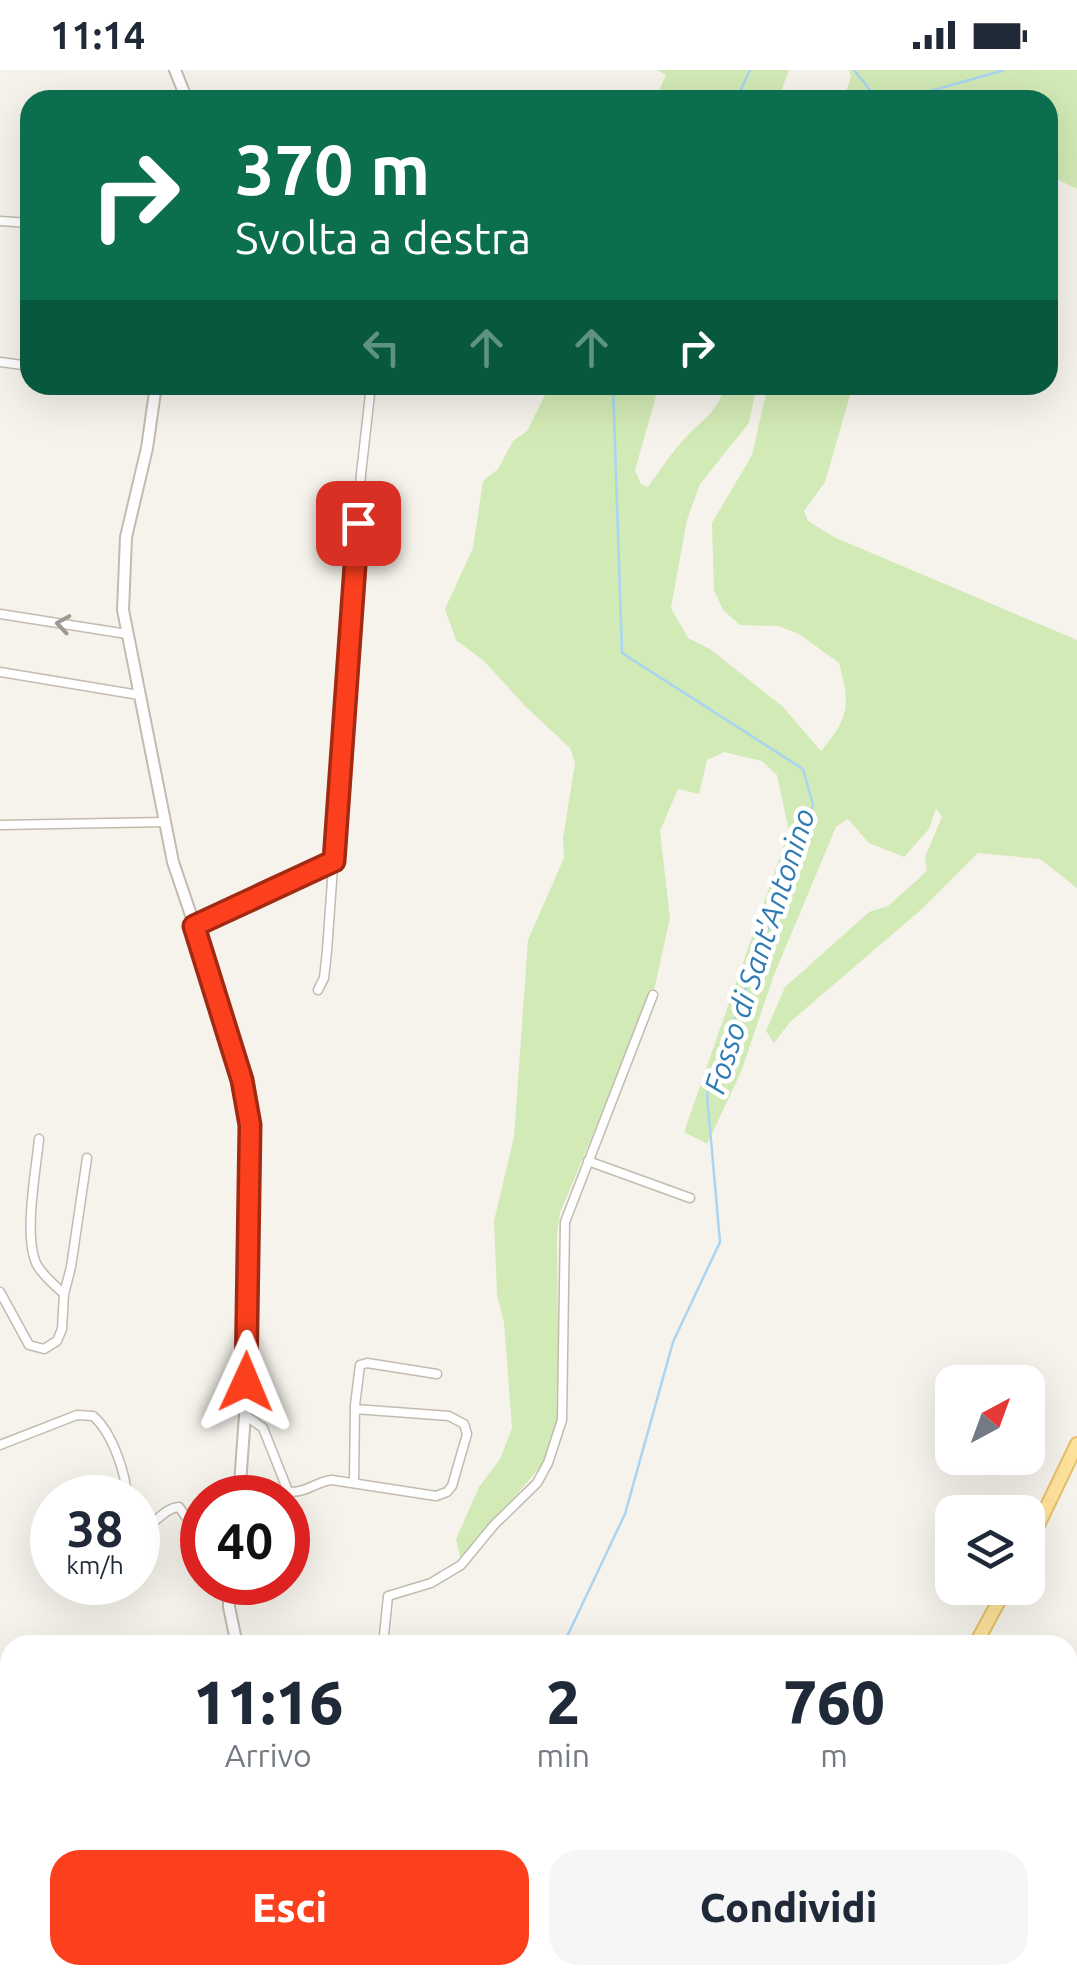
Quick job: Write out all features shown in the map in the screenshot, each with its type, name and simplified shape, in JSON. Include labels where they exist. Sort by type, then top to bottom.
[{"type":"main road","points":[[1045,1511],[1077,1444]]},
{"type":"main road","points":[[980,1635],[997,1605]]},
{"type":"street","points":[[154,395],[126,537],[122,579],[127,634],[177,876],[242,1080],[250,1125],[241,1475]]},
{"type":"street","points":[[318,990],[325,972],[370,395]]},
{"type":"street","points":[[0,614],[127,634]]},
{"type":"street","points":[[0,672],[139,695]]},
{"type":"street","points":[[0,825],[165,822]]},
{"type":"street","points":[[194,926],[334,861]]},
{"type":"street","points":[[384,1635],[388,1596],[431,1583],[461,1565],[537,1483],[548,1463],[562,1420],[562,1233],[653,995]]},
{"type":"street","points":[[39,1139],[33,1253],[41,1271],[64,1294]]},
{"type":"street","points":[[0,1292],[27,1342],[40,1349],[52,1346],[59,1337],[86,1158]]},
{"type":"street","points":[[588,1161],[690,1198]]},
{"type":"street","points":[[354,1483],[355,1409],[362,1363],[438,1374]]},
{"type":"street","points":[[245,1415],[263,1428],[288,1492],[299,1492],[324,1480],[442,1494],[452,1486],[467,1434],[464,1424],[449,1416],[355,1409]]},
{"type":"street","points":[[0,1445],[80,1414],[93,1416],[105,1430],[123,1475]]},
{"type":"street","points":[[160,1518],[172,1508],[180,1510]]},
{"type":"street","points":[[229,1605],[235,1635]]},
{"type":"green space","points":[[657,70],[789,70],[782,90],[659,90],[666,75]]},
{"type":"green space","points":[[849,70],[1077,70],[1077,189],[1058,180],[1058,90],[846,90]]},
{"type":"green space","points":[[545,395],[656,395],[635,470],[641,484],[648,487],[676,448],[715,408],[722,395],[755,395],[749,423],[700,484],[687,520],[671,608],[688,638],[710,649],[782,706],[821,751],[838,729],[845,710],[839,663],[799,634],[778,626],[740,625],[723,610],[714,590],[712,523],[752,455],[766,395],[850,395],[825,482],[804,511],[808,521],[836,538],[1077,640],[1077,888],[1040,859],[978,853],[923,908],[790,1022],[774,1043],[766,1031],[785,987],[869,912],[888,906],[927,871],[925,857],[942,817],[936,808],[929,829],[904,857],[869,843],[848,819],[836,827],[774,975],[741,1072],[707,1144],[684,1132],[789,831],[777,775],[762,761],[724,752],[707,760],[699,794],[678,789],[660,831],[670,918],[655,986],[560,1213],[559,1423],[546,1460],[461,1560],[456,1539],[479,1487],[500,1459],[512,1428],[504,1322],[497,1295],[494,1221],[514,1137],[528,940],[564,858],[563,838],[575,763],[570,748],[484,661],[456,640],[445,609],[473,548],[483,481],[498,469],[513,441],[527,431]]},
{"type":"waterway","name":"Fosso di Sant'Antonino","points":[[741,90],[750,70]]},
{"type":"waterway","name":"Fosso di Sant'Antonino","points":[[854,70],[870,90]]},
{"type":"waterway","name":"Fosso di Sant'Antonino","points":[[934,90],[1004,70]]},
{"type":"waterway","name":"Fosso di Sant'Antonino","points":[[568,1635],[625,1514],[673,1342],[720,1242],[707,1095],[813,805],[803,769],[622,653],[613,395]]},
{"type":"route","points":[[246,1382],[250,1125],[242,1080],[194,926],[334,861],[358,523]]}]
